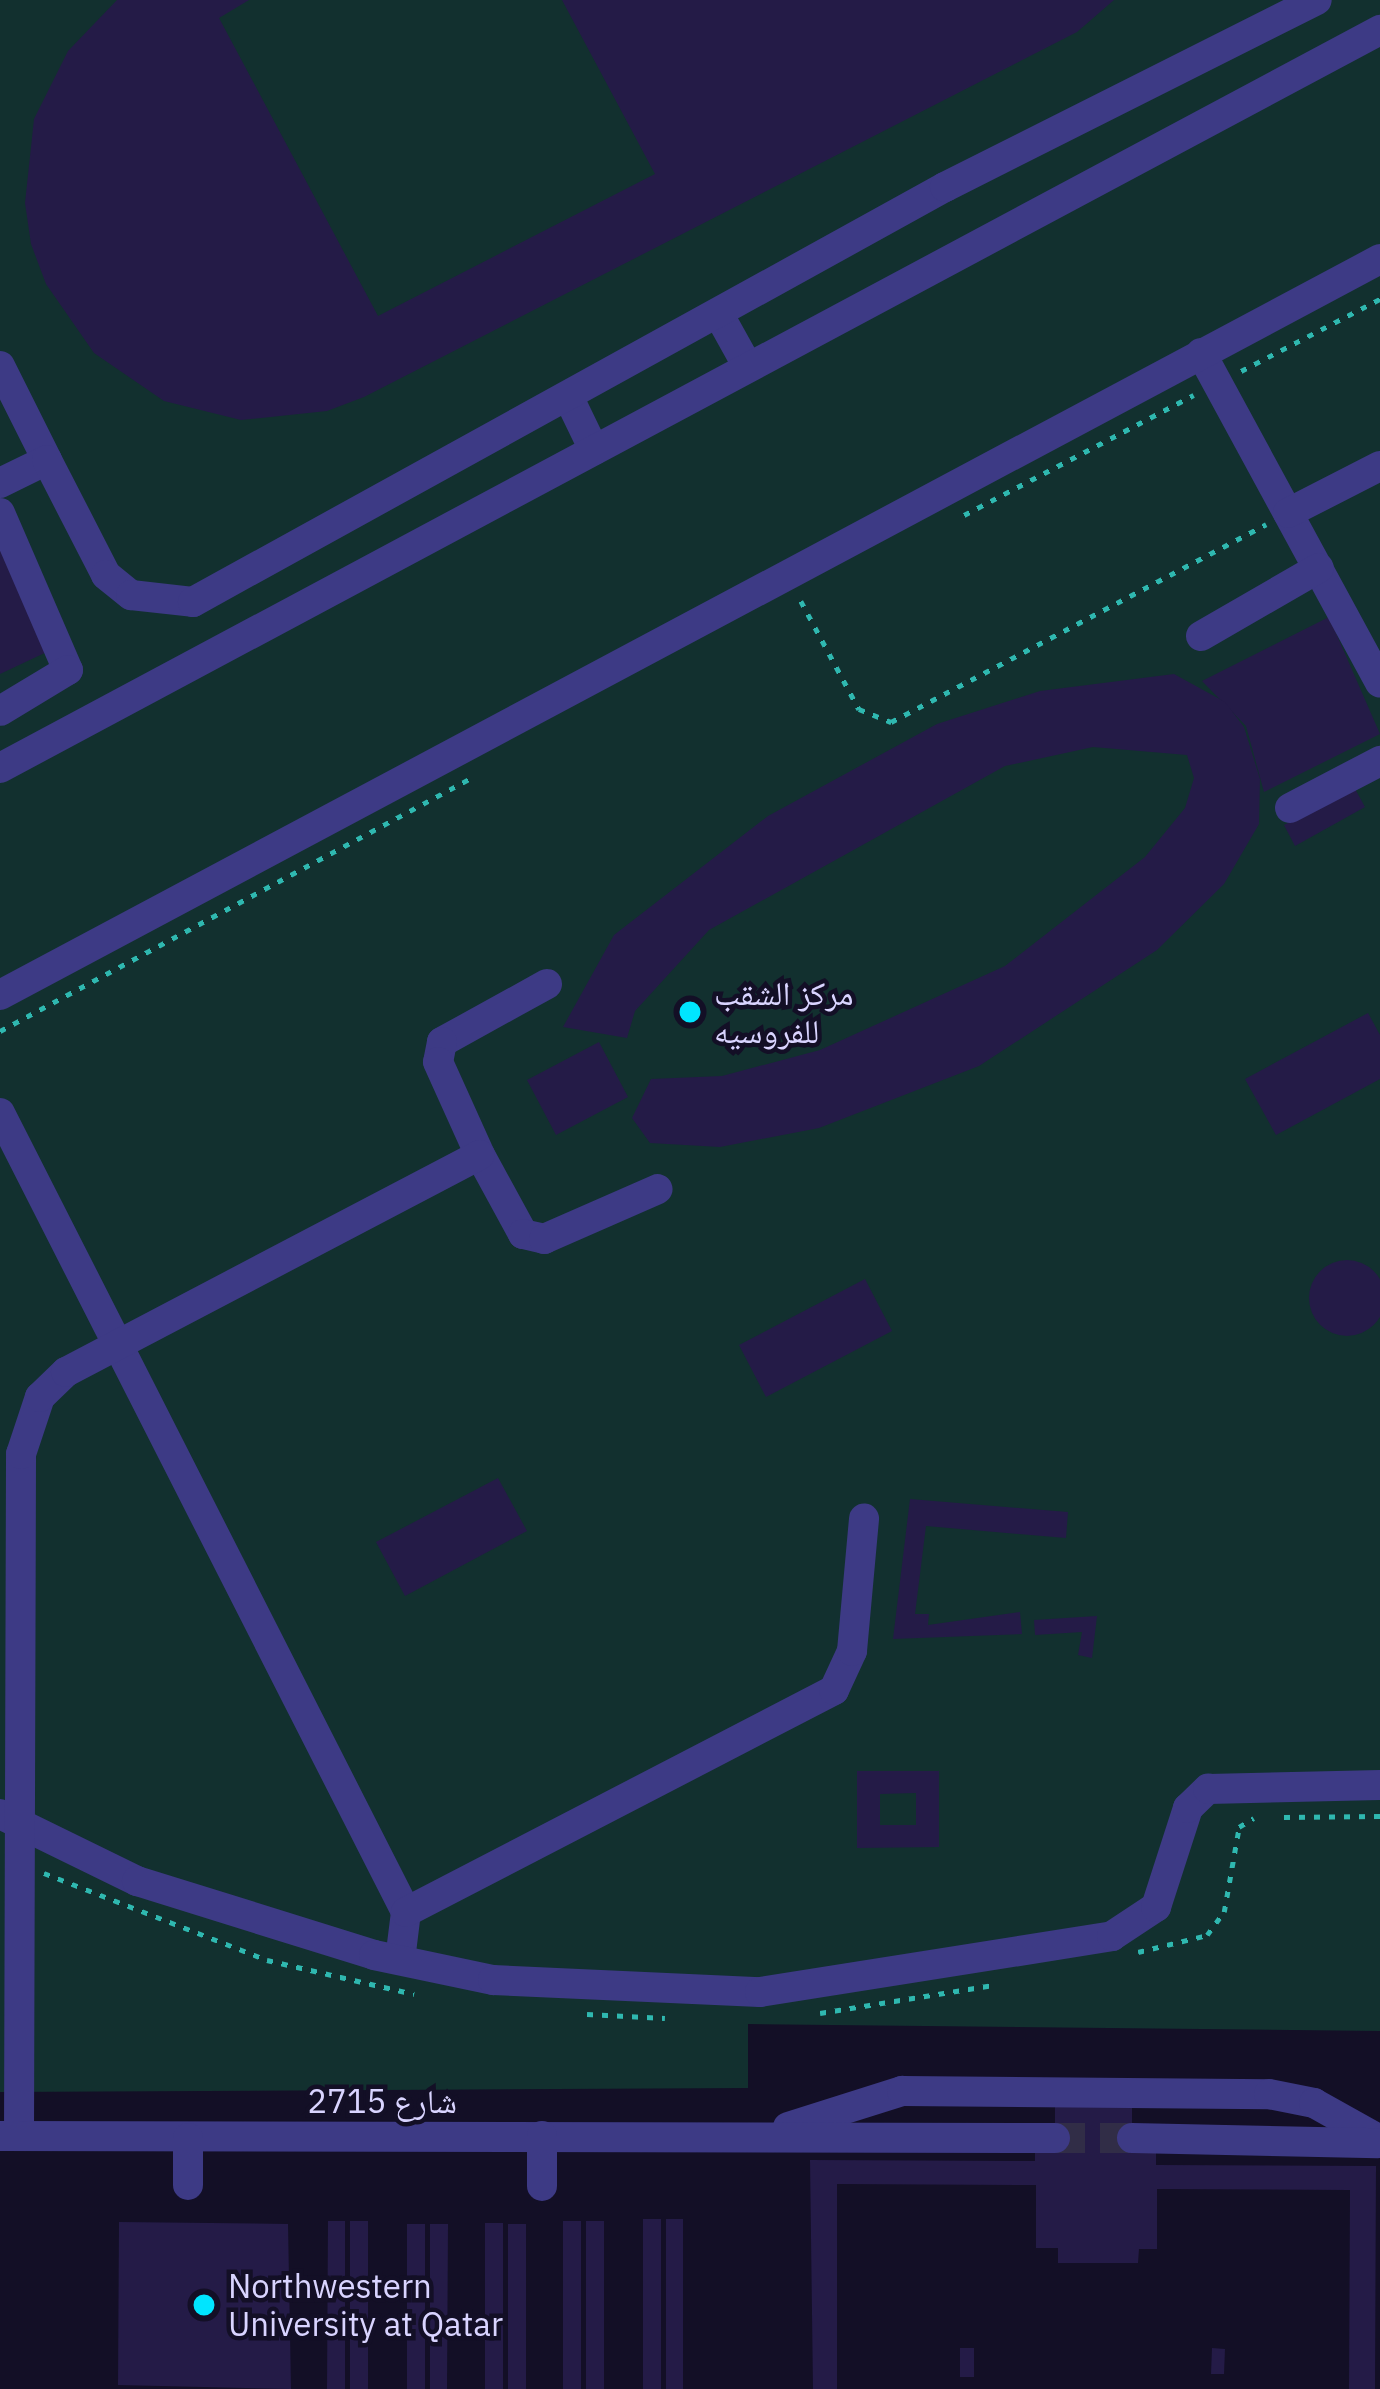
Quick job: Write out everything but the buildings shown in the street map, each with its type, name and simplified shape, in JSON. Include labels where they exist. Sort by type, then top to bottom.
[{"type":"street","points":[[4,382],[106,575],[161,604],[230,587],[718,313],[1317,0]]},
{"type":"street","points":[[0,768],[1380,30]]},
{"type":"street","points":[[0,995],[1380,259]]},
{"type":"street","points":[[718,313],[748,368]]},
{"type":"street","points":[[1201,353],[1380,682]]},
{"type":"street","points":[[568,396],[594,450]]},
{"type":"street","points":[[0,483],[47,460]]},
{"type":"street","points":[[1288,513],[1380,466]]},
{"type":"street","points":[[360,512],[386,561]]},
{"type":"street","points":[[0,513],[68,670],[0,711]]},
{"type":"street","points":[[1201,636],[1319,568]]},
{"type":"street","points":[[1290,808],[1380,761]]},
{"type":"street","points":[[547,984],[442,1042],[438,1062],[480,1155],[523,1234],[544,1239],[658,1190]]},
{"type":"street","points":[[0,1113],[123,1343],[406,1912],[400,1960]]},
{"type":"street","points":[[10,2136],[10,1984],[20,1862],[10,1820],[21,1454],[40,1397],[123,1343],[480,1155]]},
{"type":"street","points":[[406,1912],[834,1690],[852,1652],[864,1520]]},
{"type":"street","points":[[10,1820],[137,1881],[400,1960],[533,1984],[760,1992],[1033,1953],[1141,1925],[1156,1907],[1188,1808],[1208,1789],[1380,1785]]},
{"type":"street","name":"شارع 2715","points":[[765,2135],[902,2091],[1027,2091],[1295,2097],[1380,2141]]},
{"type":"street","name":"شارع 2715","points":[[10,2136],[1041,2138],[1027,2091]]},
{"type":"street","name":"شارع 2715","points":[[1155,2093],[1144,2139],[1380,2141]]},
{"type":"street","points":[[542,2136],[542,2186]]},
{"type":"street","points":[[188,2138],[188,2185]]},
{"type":"path","points":[[950,522],[1380,299]]},
{"type":"path","points":[[801,601],[859,709],[891,722],[1288,513]]},
{"type":"path","points":[[780,612],[814,593]]},
{"type":"path","points":[[0,1031],[485,770]]},
{"type":"path","points":[[1115,1958],[1207,1935],[1224,1912],[1239,1827],[1255,1817],[1380,1816]]},
{"type":"path","points":[[20,1862],[267,1960],[426,1995]]},
{"type":"path","points":[[811,2013],[1007,1982]]},
{"type":"path","points":[[582,2014],[672,2018]]},
{"type":"green space","name":"مركز الشقب للفروسيه","points":[[0,0],[1380,0],[1380,2031],[748,2024],[748,2088],[0,2092]]},
{"type":"tunnel","points":[[1055,2138],[1132,2138]]},
{"type":"place","name":"مركز الشقب للفروسيه","points":[[690,1012]]},
{"type":"place","name":"Northwestern University at Qatar","points":[[204,2305]]}]
